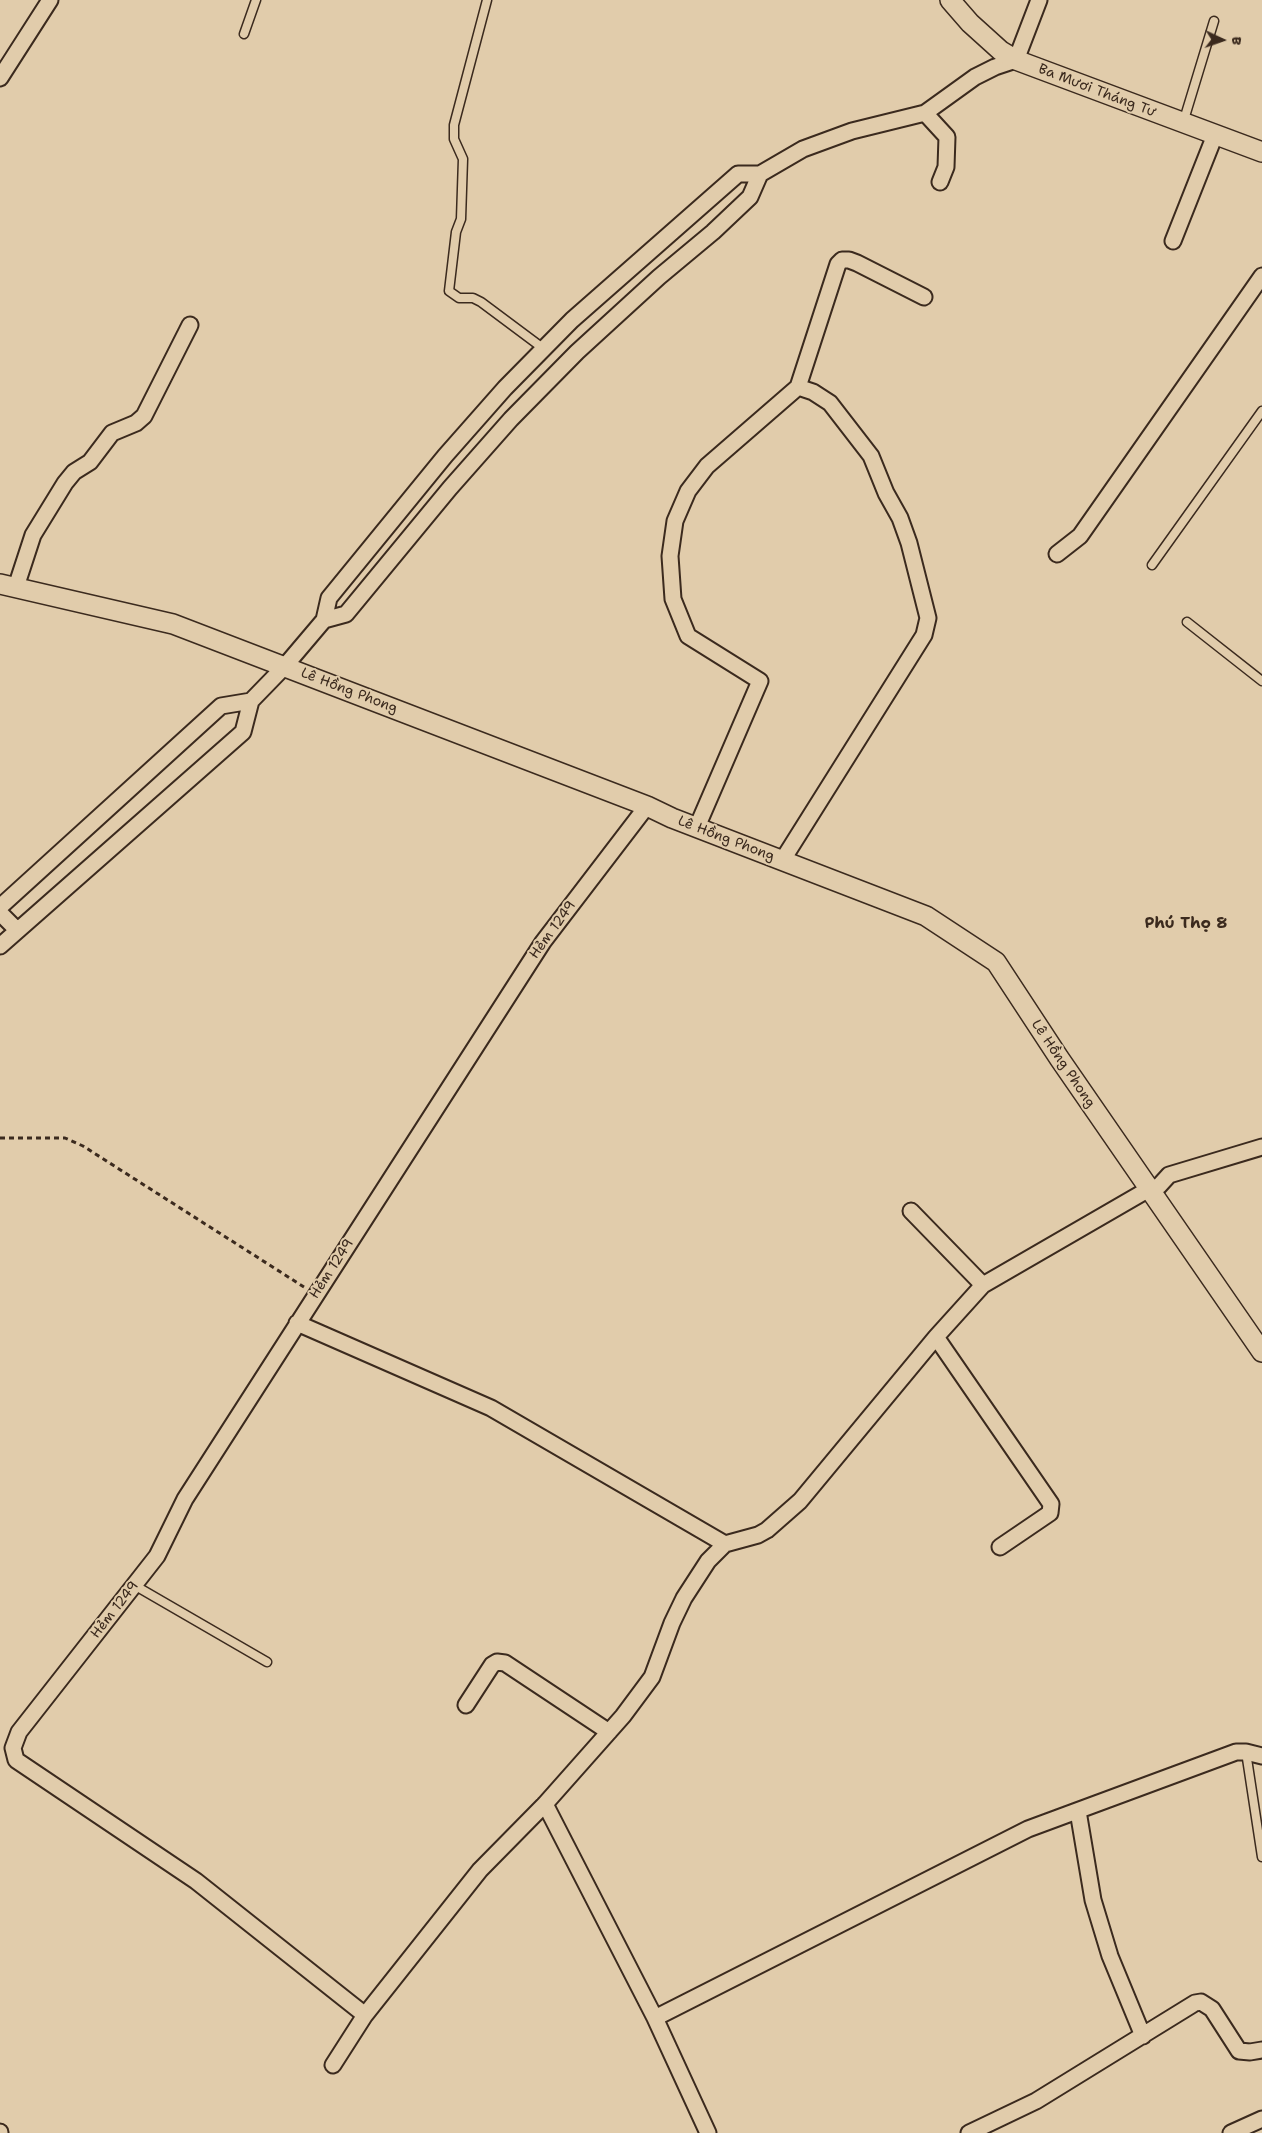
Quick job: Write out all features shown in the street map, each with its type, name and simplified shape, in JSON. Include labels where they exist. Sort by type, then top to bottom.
[{"type":"street","points":[[0,78],[50,0]]},
{"type":"street","name":"Ba Mươi Tháng Tư","points":[[950,0],[970,23],[1001,51],[1016,60],[1262,152]]},
{"type":"street","points":[[0,946],[243,732],[251,701],[285,666],[324,620],[329,598],[445,456],[505,388],[572,320],[738,174],[760,174],[803,149],[852,131],[925,113],[975,77],[994,67],[1016,60],[1039,0]]},
{"type":"street","points":[[925,113],[947,137],[946,166],[940,182]]},
{"type":"street","points":[[1173,241],[1215,135]]},
{"type":"street","points":[[324,620],[346,614],[510,419],[564,366],[750,197],[760,174]]},
{"type":"street","points":[[697,827],[760,681],[688,636],[673,598],[670,556],[675,521],[688,491],[707,466],[798,386],[838,264],[842,260],[857,263],[924,297]]},
{"type":"street","points":[[1057,554],[1080,536],[1262,276]]},
{"type":"street","points":[[8,585],[33,535],[65,483],[74,472],[90,462],[112,433],[136,424],[144,416],[190,325]]},
{"type":"street","points":[[544,349],[564,366]]},
{"type":"street","points":[[782,861],[924,635],[928,618],[909,543],[900,518],[886,493],[871,456],[830,403],[813,392],[798,386]]},
{"type":"street","name":"Lê Hồng Phong","points":[[8,585],[173,624],[647,806],[782,861],[926,916],[996,962],[1064,1066],[1262,1352]]},
{"type":"street","points":[[0,907],[221,706],[251,701]]},
{"type":"street","name":"Hẻm 1249","points":[[365,2015],[196,1881],[16,1760],[13,1748],[20,1732],[157,1556],[185,1499],[543,942],[647,806]]},
{"type":"street","points":[[0,913],[17,930]]},
{"type":"street","points":[[333,2065],[365,2015],[480,1870],[545,1804],[609,1732],[652,1677],[672,1623],[684,1598],[708,1561],[724,1544],[758,1535],[767,1530],[800,1501],[936,1336],[983,1285],[1149,1189],[1159,1186],[1169,1175],[1262,1147]]},
{"type":"street","points":[[911,1211],[983,1285]]},
{"type":"street","points":[[297,1323],[496,1411],[724,1544]]},
{"type":"street","points":[[936,1336],[1051,1504],[1050,1513],[1000,1547]]},
{"type":"street","points":[[466,1705],[492,1665],[497,1662],[504,1663],[609,1732]]},
{"type":"street","points":[[655,2018],[1028,1829],[1236,1752],[1246,1752],[1262,1756]]},
{"type":"street","points":[[545,1804],[655,2018],[708,2133]]},
{"type":"street","points":[[1078,1811],[1092,1900],[1110,1956],[1143,2036]]},
{"type":"street","points":[[970,2133],[1036,2101],[1195,2003],[1201,2002],[1212,2009],[1240,2051],[1262,2050]]},
{"type":"street","points":[[1231,2133],[1262,2119]]},
{"type":"lane","points":[[244,34],[256,0]]},
{"type":"lane","points":[[487,0],[453,132],[455,144],[463,159],[461,219],[456,232],[449,291],[459,298],[473,298],[481,302],[544,349]]},
{"type":"lane","points":[[1183,123],[1214,21]]},
{"type":"lane","points":[[1152,565],[1262,411]]},
{"type":"lane","points":[[1187,622],[1262,681]]},
{"type":"lane","points":[[134,1585],[267,1662]]},
{"type":"lane","points":[[1246,1752],[1262,1857]]},
{"type":"path","points":[[0,1138],[65,1138],[84,1146],[316,1294]]},
{"type":"district","name":"Phú Thọ 8","points":[[1186,924]]}]
